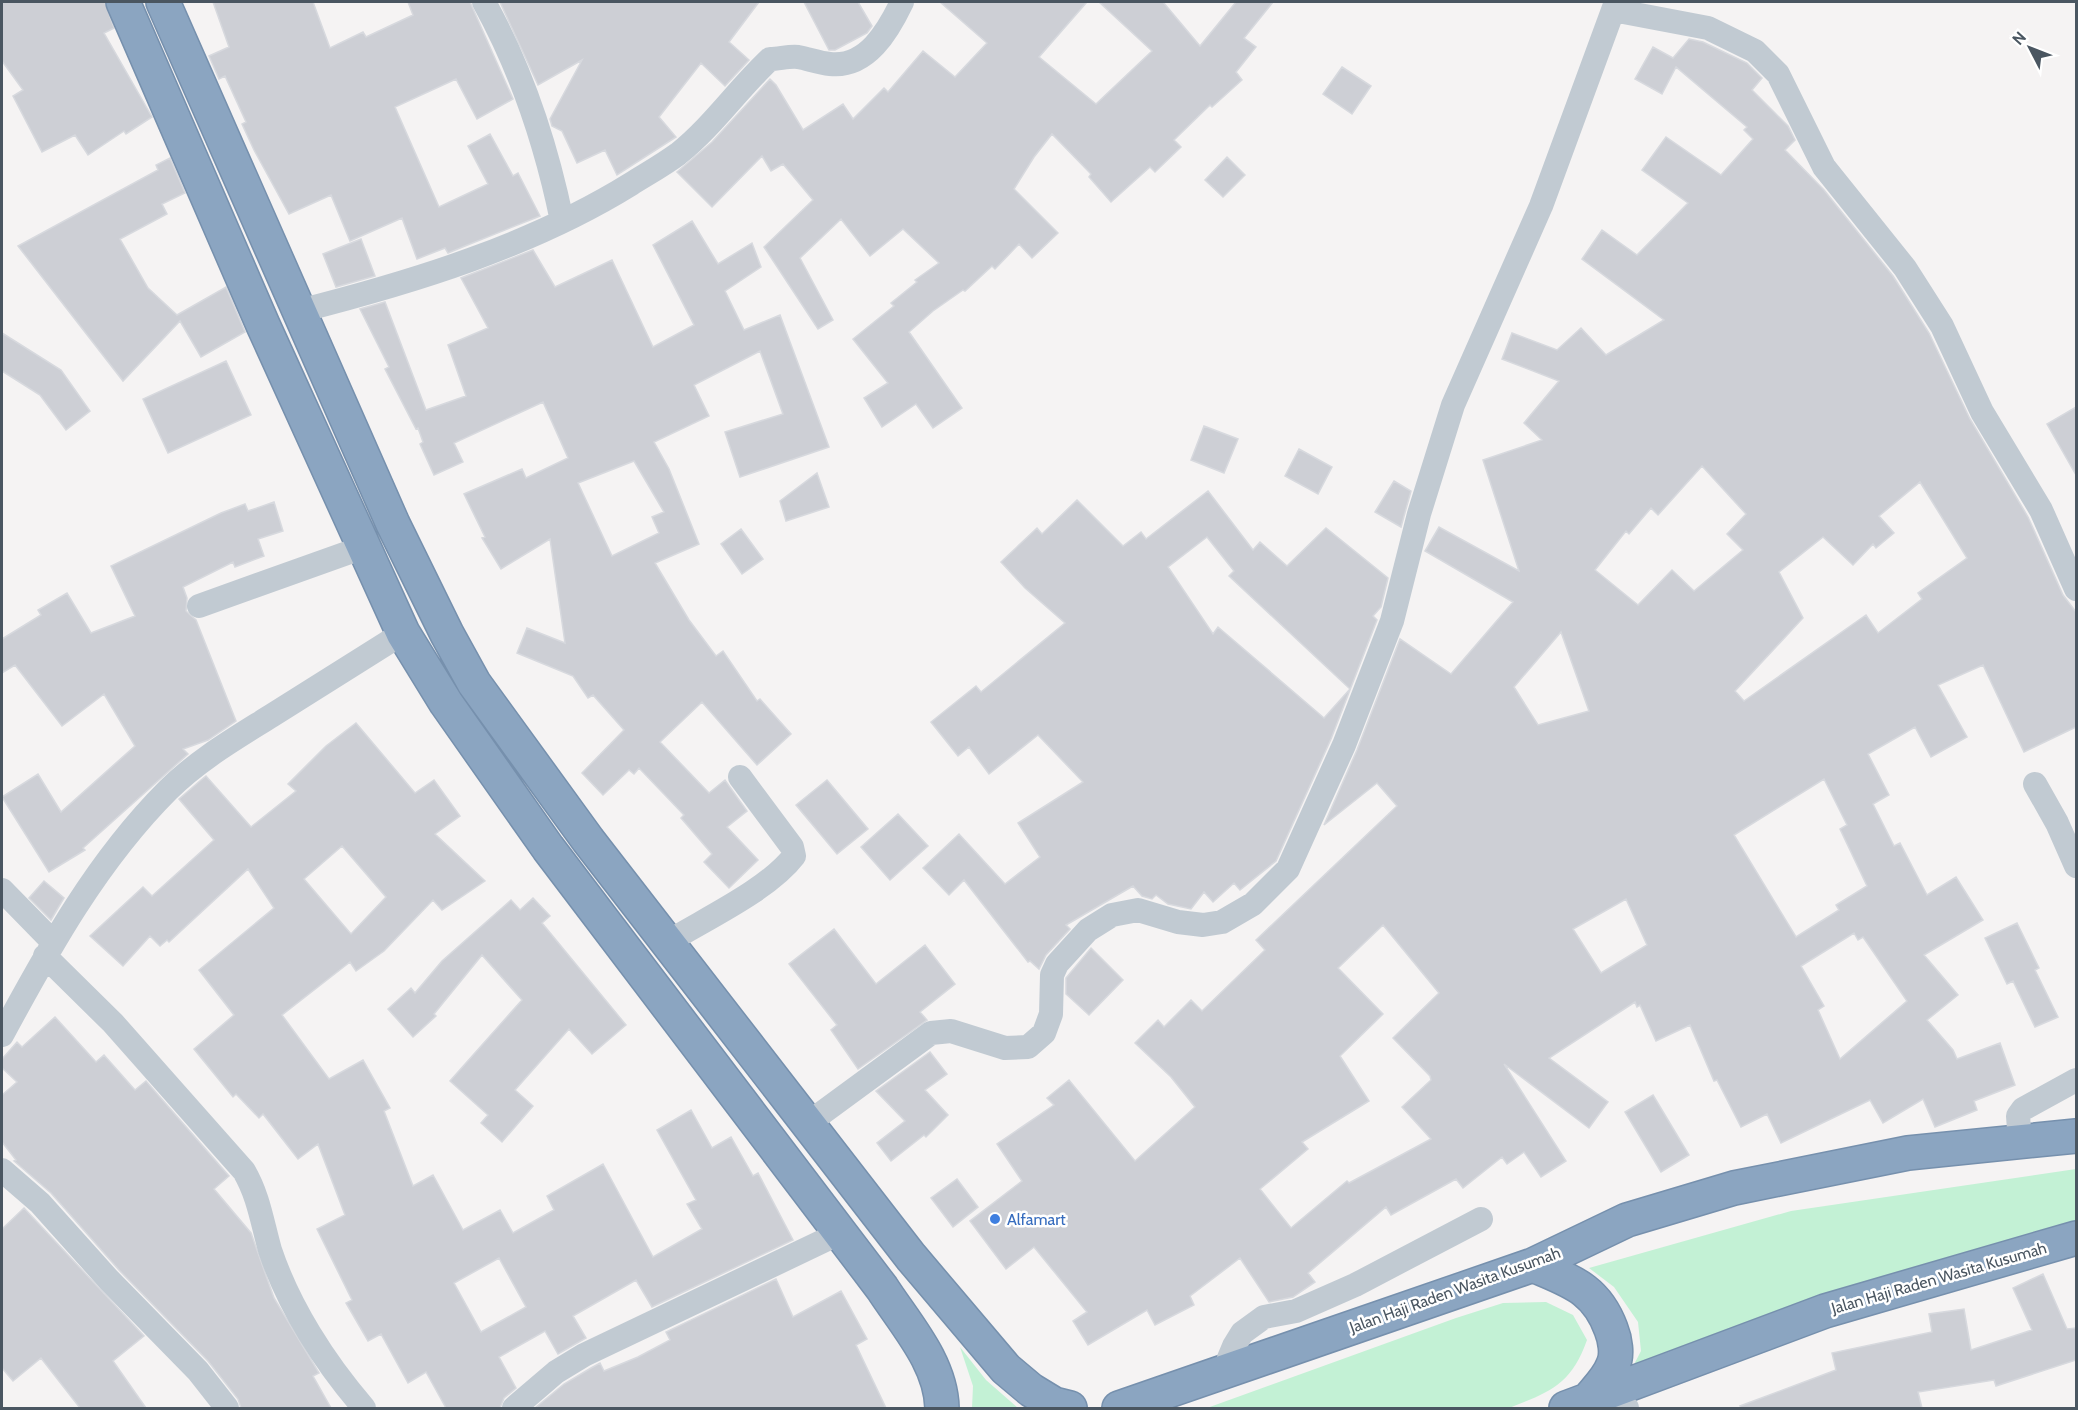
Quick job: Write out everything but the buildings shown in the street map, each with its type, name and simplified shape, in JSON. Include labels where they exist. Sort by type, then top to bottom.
[{"type":"highway","points":[[123,2],[403,633],[446,703],[548,848],[882,1288],[928,1358],[942,1388],[942,1408]]},
{"type":"highway","points":[[163,2],[408,555],[474,683],[588,840],[911,1257],[1006,1369],[1030,1390],[1054,1404],[1070,1408]]},
{"type":"highway","points":[[173,118],[207,104]]},
{"type":"highway","points":[[661,996],[691,972]]},
{"type":"highway","name":"Jalan Haji Raden Wasita Kusumah","points":[[1119,1408],[1533,1265],[1627,1220],[1734,1188],[1908,1153],[2076,1136]]},
{"type":"highway","name":"Jalan Haji Raden Wasita Kusumah","points":[[1598,1402],[1825,1311],[2076,1238]]},
{"type":"highway","points":[[1533,1265],[1577,1285],[1594,1297],[1605,1311],[1615,1340],[1614,1365],[1598,1402]]},
{"type":"street","points":[[484,2],[502,34],[530,100],[550,163],[562,221]]},
{"type":"street","points":[[299,311],[385,289],[562,221],[597,205],[675,156],[708,128],[770,60],[796,57],[838,64],[863,58],[879,40],[902,2]]},
{"type":"street","points":[[807,1124],[931,1033],[951,1031],[1005,1048],[1028,1047],[1044,1033],[1051,1014],[1052,975],[1057,964],[1088,930],[1112,915],[1138,910],[1178,922],[1203,925],[1222,922],[1253,904],[1288,869],[1344,745],[1392,621],[1419,514],[1453,405],[1541,206],[1615,6],[1708,28],[1755,51],[1778,74],[1824,167],[1905,268],[1942,326],[1982,412],[2041,510],[2076,589]]},
{"type":"street","points":[[200,606],[364,547]]},
{"type":"street","points":[[2,1035],[49,949],[88,888],[131,830],[169,789],[213,753],[403,633]]},
{"type":"street","points":[[668,942],[758,887],[784,868],[794,856],[792,847],[740,777]]},
{"type":"street","points":[[2035,784],[2076,866]]},
{"type":"street","points":[[2,890],[162,1082],[244,1172],[254,1188],[271,1251],[292,1299],[338,1378],[363,1408]]},
{"type":"street","points":[[2020,1142],[2018,1116],[2023,1109],[2076,1080]]},
{"type":"street","points":[[2,1170],[40,1203],[198,1371],[227,1408]]},
{"type":"street","points":[[1230,1370],[1229,1358],[1242,1333],[1264,1317],[1296,1311],[1354,1285],[1481,1219]]},
{"type":"street","points":[[514,1408],[556,1372],[584,1355],[840,1233]]},
{"type":"green space","points":[[2076,1169],[2076,1227],[1627,1378],[1641,1351],[1638,1322],[1614,1287],[1589,1268],[1791,1211]]},
{"type":"green space","points":[[1546,1302],[1573,1315],[1587,1340],[1574,1367],[1557,1385],[1509,1408],[1207,1408],[1503,1303]]},
{"type":"green space","points":[[960,1347],[986,1380],[1018,1408],[972,1408],[973,1386]]},
{"type":"place","name":"Alfamart","points":[[995,1219]]}]
